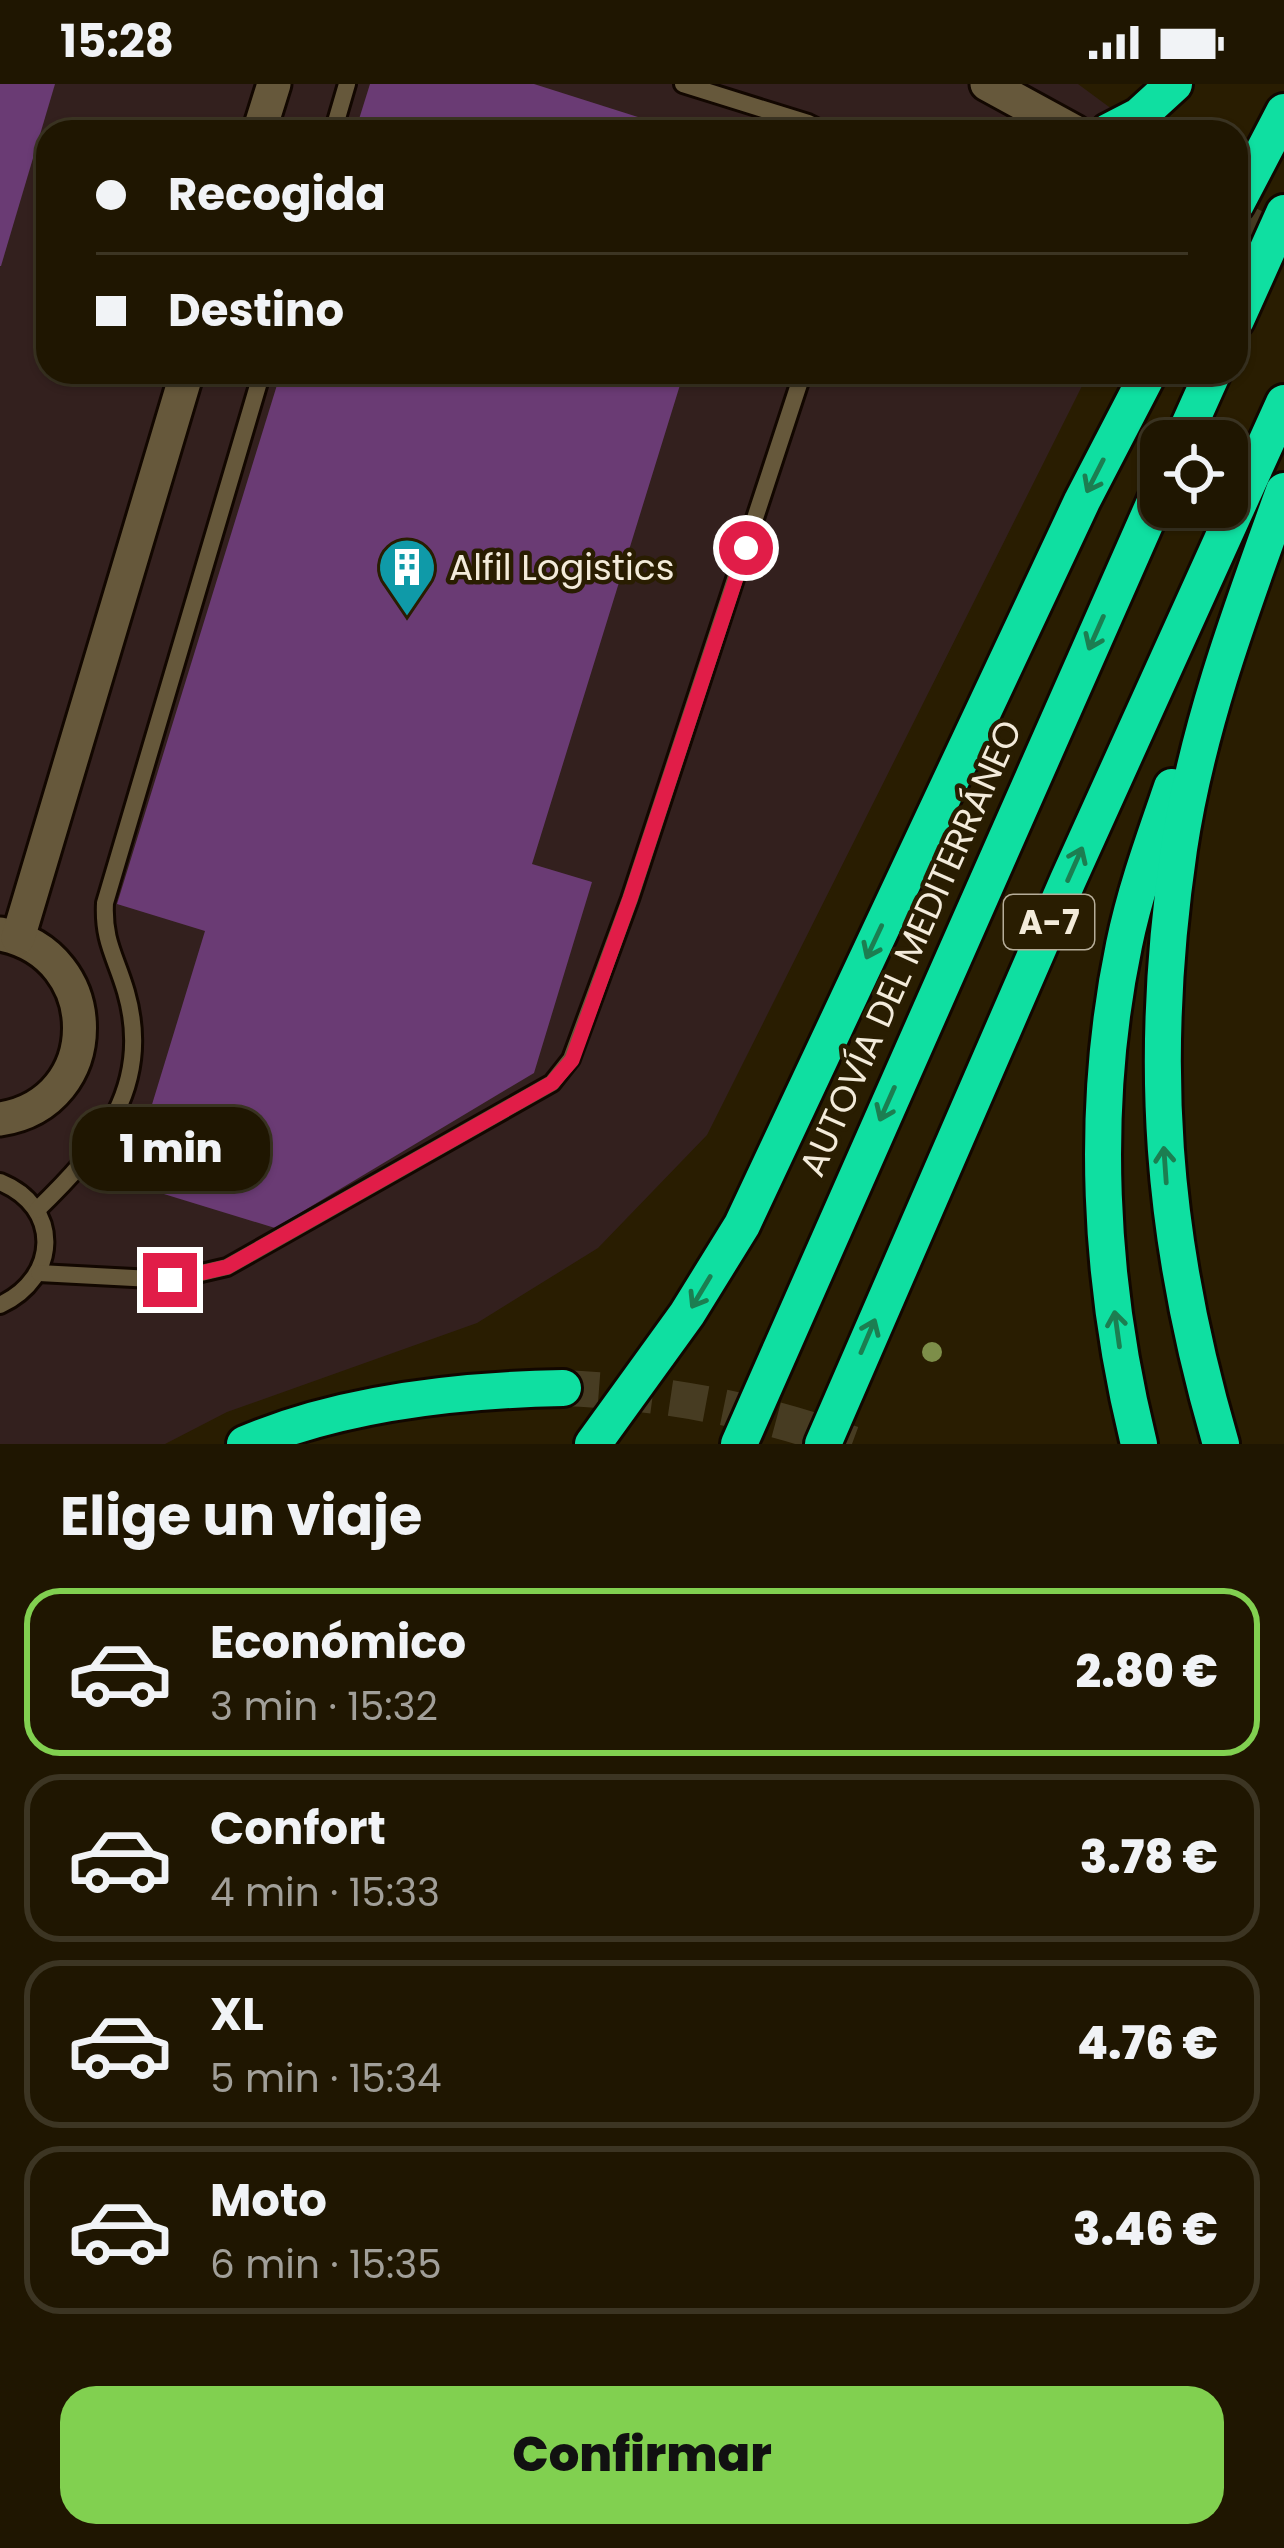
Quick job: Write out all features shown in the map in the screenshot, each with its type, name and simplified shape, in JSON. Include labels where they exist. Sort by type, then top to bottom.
[{"type":"highway","points":[[1131,120],[1174,84]]},
{"type":"highway","points":[[1248,181],[1284,112]]},
{"type":"highway","points":[[1248,293],[1284,213]]},
{"type":"highway","points":[[593,1444],[687,1314],[742,1225],[1072,522],[1142,384]]},
{"type":"highway","points":[[1191,420],[1208,384]]},
{"type":"highway","name":"A-7","points":[[823,1444],[1068,880],[1284,404]]},
{"type":"highway","points":[[1221,1444],[1179,1276],[1166,1185],[1160,1083],[1162,997],[1179,846],[1201,748],[1284,491]]},
{"type":"highway","name":"AUTOVÍA DEL MEDITERRÁNEO","points":[[740,1444],[1143,528]]},
{"type":"highway","points":[[1139,1444],[1115,1320],[1105,1220],[1109,1048],[1124,944],[1148,856],[1210,677],[1259,560]]},
{"type":"highway","points":[[245,1444],[376,1406],[506,1389],[563,1388]]},
{"type":"street","points":[[264,120],[274,84]]},
{"type":"street","points":[[987,84],[1054,120]]},
{"type":"street","points":[[0,1119],[38,1106],[58,1089],[80,1042],[74,990],[51,959],[9,936],[184,384]]},
{"type":"lane","points":[[336,120],[347,84]]},
{"type":"lane","points":[[683,84],[790,120]]},
{"type":"lane","points":[[37,1210],[80,1168],[118,1111],[135,1060],[135,1029],[125,988],[107,947],[105,903],[258,384]]},
{"type":"lane","points":[[39,1273],[170,1280],[227,1267],[552,1083],[572,1060],[630,899],[799,384]]},
{"type":"lane","points":[[0,1182],[15,1188],[37,1210],[46,1240],[39,1273],[16,1297],[0,1305]]},
{"type":"shaded area","points":[[0,84],[1078,84],[1127,120],[36,120],[36,384],[1083,384],[707,1135],[598,1248],[477,1323],[227,1412],[165,1444],[0,1444]]},
{"type":"building","points":[[0,84],[55,84],[44,120],[36,120],[36,148],[0,266]]},
{"type":"building","points":[[370,84],[534,84],[647,120],[359,120]]},
{"type":"building","name":"Alfil Logistics","points":[[277,384],[680,384],[532,864],[592,882],[534,1073],[275,1228],[128,1183],[205,931],[117,904]]},
{"type":"tunnel","points":[[1248,223],[1284,240]]},
{"type":"tunnel","points":[[563,1388],[710,1405],[782,1421],[852,1444]]},
{"type":"place","name":"Alfil Logistics","points":[[407,618]]},
{"type":"route","points":[[170,1280],[227,1267],[552,1083],[572,1060],[746,548]]}]
